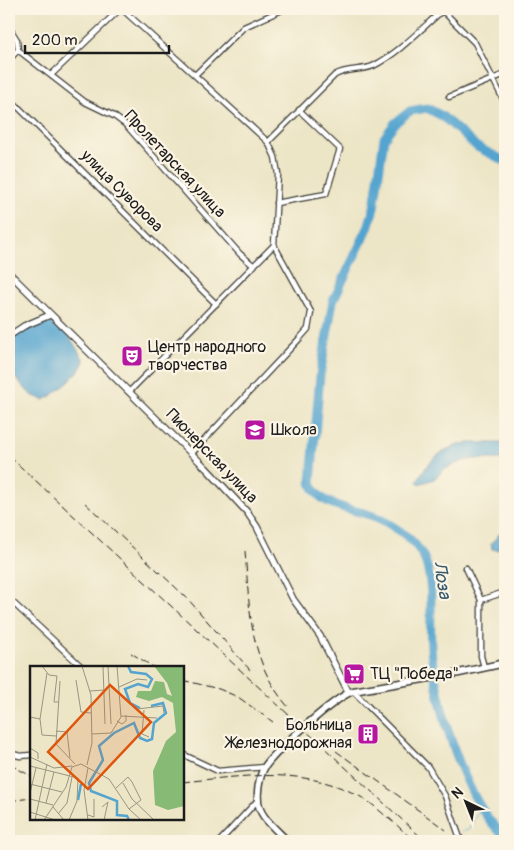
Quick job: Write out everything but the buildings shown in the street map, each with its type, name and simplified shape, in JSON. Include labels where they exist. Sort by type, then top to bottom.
[{"type":"main road","points":[[287,841],[263,814],[258,799],[262,774],[265,767],[320,713],[351,692],[505,663]]},
{"type":"street","points":[[51,75],[121,9],[268,142],[273,150],[278,174],[274,245],[311,312],[308,329],[192,453]]},
{"type":"street","points":[[195,75],[244,27],[284,9]]},
{"type":"street","points":[[268,142],[335,75],[341,71],[362,70],[381,61],[442,9],[475,44],[505,103]]},
{"type":"street","points":[[9,27],[17,40],[18,50],[9,60]]},
{"type":"street","name":"Пролетарская улица","points":[[18,50],[85,102],[114,116],[126,125],[240,254],[254,266]]},
{"type":"street","points":[[449,97],[505,74]]},
{"type":"street","name":"улица Суворова","points":[[9,98],[216,304]]},
{"type":"street","points":[[276,203],[326,194],[340,150],[299,110]]},
{"type":"street","points":[[129,392],[274,245]]},
{"type":"street","name":"Пионерская улица","points":[[9,273],[192,453],[233,496],[257,527],[288,591],[320,636],[351,692]]},
{"type":"street","points":[[9,336],[24,326],[50,314]]},
{"type":"street","points":[[466,568],[481,600],[481,656],[484,667]]},
{"type":"street","points":[[481,600],[505,592]]},
{"type":"street","points":[[9,599],[81,666]]},
{"type":"street","points":[[351,692],[428,767],[445,796],[461,841]]},
{"type":"street","points":[[184,752],[207,768],[218,771],[265,767]]},
{"type":"street","points":[[9,753],[20,756],[30,755]]},
{"type":"street","points":[[184,754],[188,755]]},
{"type":"street","points":[[220,841],[258,799]]},
{"type":"water","points":[[48,320],[69,336],[84,360],[79,370],[68,382],[44,400],[31,395],[9,371],[9,342],[25,329]]},
{"type":"water","points":[[466,443],[505,443],[505,459],[463,461],[445,469],[434,479],[419,484],[417,481],[431,461],[450,448]]},
{"type":"water","points":[[505,527],[505,545],[497,550],[492,549],[491,544]]},
{"type":"waterway","name":"Лоза","points":[[505,161],[477,147],[442,116],[427,108],[410,111],[395,123],[384,138],[374,208],[368,228],[333,301],[320,375],[311,482],[321,498],[330,503],[378,518],[397,529],[414,543],[422,554],[429,575],[431,648],[438,694],[445,721],[454,749],[477,800],[490,821],[505,836]]},
{"type":"waterway","points":[[461,833],[469,829],[481,807]]},
{"type":"waterway","points":[[448,841],[458,835]]},
{"type":"railway","points":[[9,456],[425,841]]},
{"type":"railway","points":[[85,503],[187,598],[250,670]]},
{"type":"railway","points":[[245,551],[250,615],[259,654],[266,673],[276,691],[290,709]]},
{"type":"railway","points":[[131,653],[152,666]]},
{"type":"railway","points":[[184,680],[219,689],[238,697],[273,722]]},
{"type":"railway","points":[[336,751],[446,830]]},
{"type":"railway","points":[[9,764],[30,775]]},
{"type":"railway","points":[[184,782],[253,776],[299,777],[344,789],[366,800],[393,822]]},
{"type":"railway","points":[[9,801],[30,798]]},
{"type":"railway","points":[[388,817],[414,841]]},
{"type":"place","name":"Центр народного творчества","points":[[132,356]]},
{"type":"place","name":"Школа","points":[[255,430]]},
{"type":"place","name":"ТЦ \"Победа\"","points":[[354,674]]},
{"type":"place","name":"Больница Железнодорожная","points":[[368,734]]}]
